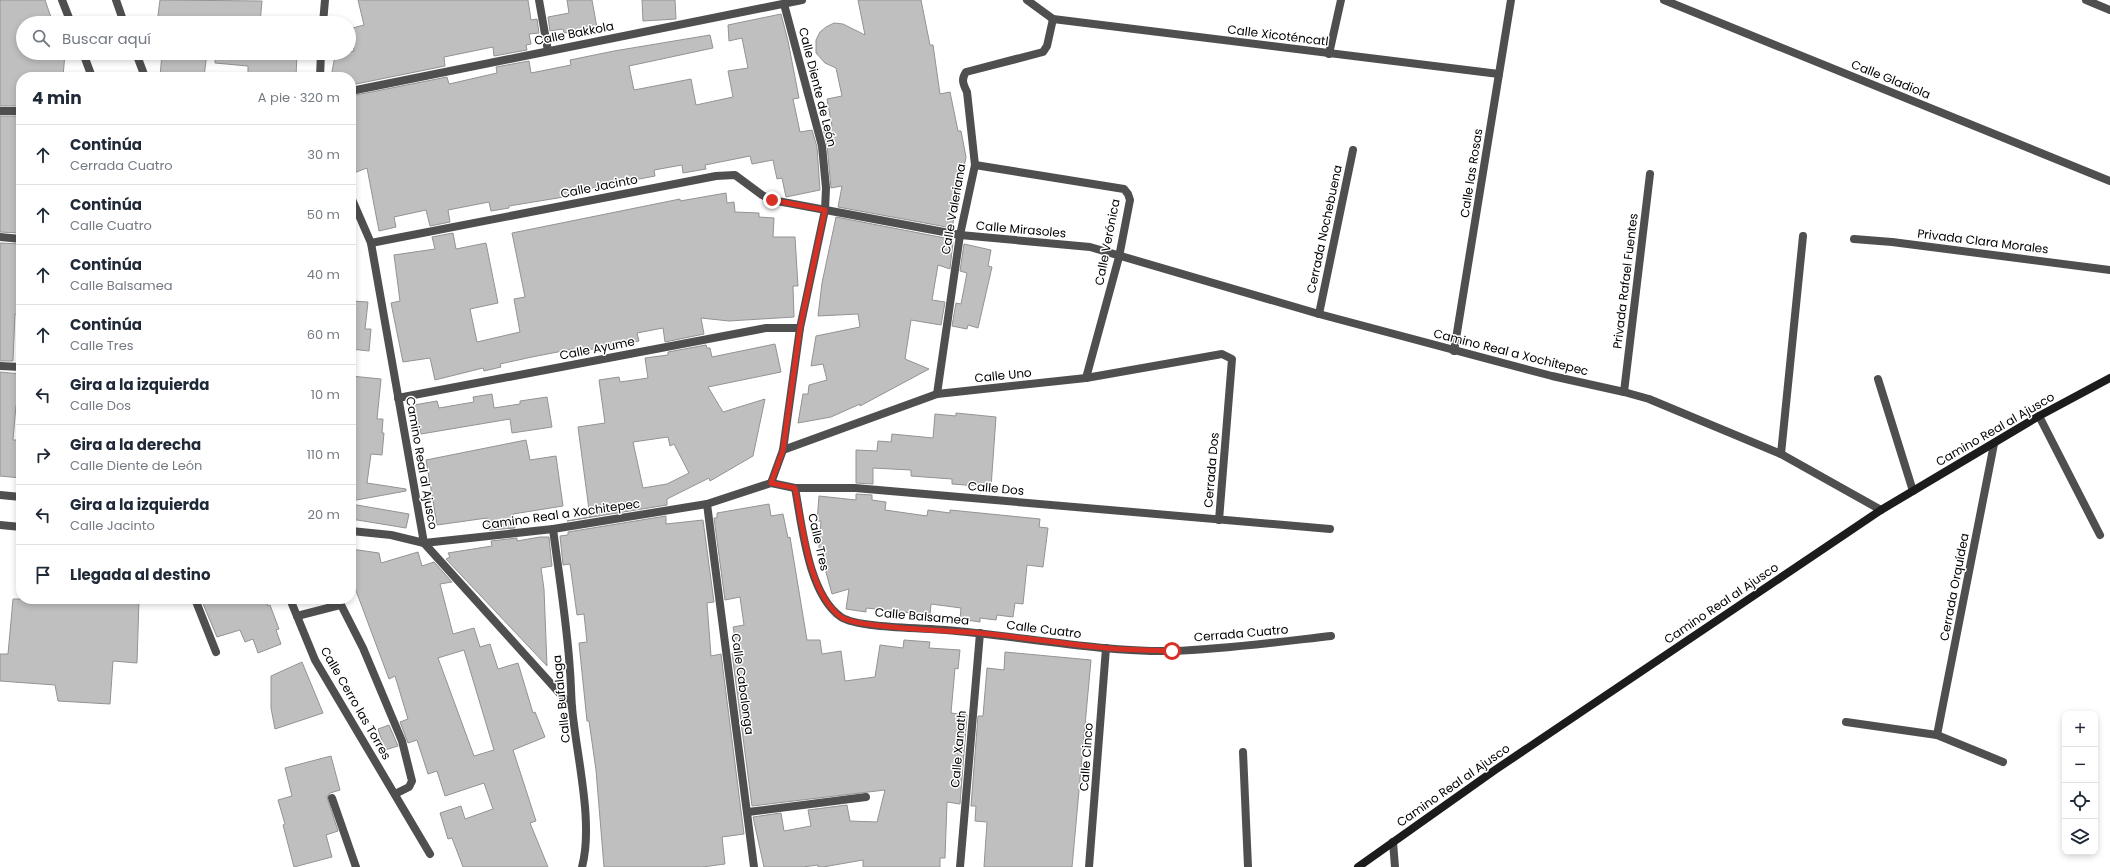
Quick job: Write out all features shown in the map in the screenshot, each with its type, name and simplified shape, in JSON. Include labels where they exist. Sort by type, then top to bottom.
[{"type":"street","points":[[62,0],[68,16]]},
{"type":"street","points":[[116,0],[122,16]]},
{"type":"street","points":[[324,16],[325,0]]},
{"type":"street","points":[[539,0],[548,51]]},
{"type":"street","name":"Calle Bakkola","points":[[356,90],[802,0]]},
{"type":"street","points":[[1028,0],[1053,19]]},
{"type":"street","points":[[1329,54],[1340,0]]},
{"type":"street","name":"Calle las Rosas","points":[[1454,351],[1511,0]]},
{"type":"street","name":"Calle Gladiola","points":[[1664,0],[2110,181]]},
{"type":"street","points":[[2086,0],[2110,10]]},
{"type":"street","name":"Calle Diente de León","points":[[771,483],[783,450],[800,328],[825,210],[826,188],[822,146],[784,4]]},
{"type":"street","name":"Calle Xicoténcatl","points":[[1053,19],[1499,74]]},
{"type":"street","name":"Calle Valeriana","points":[[938,394],[960,235],[974,165],[967,92],[963,85],[962,77],[966,72],[1043,52],[1048,46],[1053,19]]},
{"type":"street","points":[[86,60],[90,72]]},
{"type":"street","points":[[139,60],[143,72]]},
{"type":"street","points":[[320,72],[321,60]]},
{"type":"street","points":[[0,111],[16,111]]},
{"type":"street","name":"Cerrada Nochebuena","points":[[1319,314],[1353,150]]},
{"type":"street","name":"Calle Verónica","points":[[974,165],[1124,189],[1128,194],[1130,200],[1119,257],[1086,378]]},
{"type":"street","name":"Privada Rafael Fuentes","points":[[1624,392],[1650,174]]},
{"type":"street","name":"Calle Jacinto","points":[[371,243],[716,176],[735,175],[762,195],[772,200],[825,210]]},
{"type":"street","name":"Camino Real al Ajusco","points":[[356,208],[371,243],[424,543],[572,707]]},
{"type":"street","name":"Calle Mirasoles","points":[[825,210],[960,235],[1090,247],[1119,257]]},
{"type":"street","points":[[1781,454],[1803,236]]},
{"type":"street","points":[[0,238],[16,239]]},
{"type":"street","name":"Privada Clara Morales","points":[[1854,239],[1892,242],[2110,270]]},
{"type":"street","name":"Camino Real a Xochitepec","points":[[1119,257],[1454,351],[1650,399],[1781,454],[1882,510]]},
{"type":"street","name":"Calle Ayume","points":[[398,398],[766,328],[800,328]]},
{"type":"street","name":"Calle Uno","points":[[783,450],[938,394],[1086,378],[1216,354],[1222,354],[1232,359]]},
{"type":"street","name":"Cerrada Dos","points":[[1232,359],[1219,520],[1330,529]]},
{"type":"street","points":[[0,366],[16,367]]},
{"type":"street","name":"Camino Real al Ajusco","points":[[1358,867],[1495,770],[1882,510],[2039,416],[2110,378]]},
{"type":"street","points":[[1878,379],[1913,491]]},
{"type":"street","points":[[2039,416],[2100,535]]},
{"type":"street","name":"Cerrada Orquídea","points":[[1937,735],[1994,444]]},
{"type":"street","name":"Camino Real a Xochitepec","points":[[356,532],[390,535],[424,543],[553,529],[707,504],[771,483]]},
{"type":"street","name":"Calle Dos","points":[[771,483],[795,488],[855,488],[1219,520]]},
{"type":"street","name":"Calle Tres","points":[[795,488],[810,563],[818,586],[828,604],[842,618],[863,624]]},
{"type":"street","points":[[0,495],[16,497]]},
{"type":"street","name":"Calle Cabalonga","points":[[707,504],[754,867]]},
{"type":"street","points":[[0,525],[16,527]]},
{"type":"street","name":"Calle Bufalaga","points":[[553,529],[586,821],[586,852],[582,867]]},
{"type":"street","points":[[197,604],[216,652]]},
{"type":"street","name":"Calle Cerro las Torres","points":[[292,604],[316,660],[430,854]]},
{"type":"street","points":[[297,616],[333,604]]},
{"type":"street","name":"Calle Cerro las Torres","points":[[340,604],[363,648],[402,740],[412,781],[409,787],[395,794]]},
{"type":"street","name":"Calle Balsamea","points":[[863,624],[980,633]]},
{"type":"street","name":"Calle Cuatro","points":[[980,633],[1106,648]]},
{"type":"street","name":"Calle Xanath","points":[[960,867],[980,633]]},
{"type":"street","name":"Cerrada Cuatro","points":[[1106,648],[1172,651],[1331,636]]},
{"type":"street","name":"Calle Cinco","points":[[1089,867],[1106,648]]},
{"type":"street","points":[[1846,722],[1937,735],[2003,762]]},
{"type":"street","points":[[1243,752],[1248,867]]},
{"type":"street","points":[[748,812],[866,797]]},
{"type":"street","points":[[332,798],[356,867]]},
{"type":"street","points":[[1393,842],[1395,867]]},
{"type":"building","points":[[0,0],[45,0],[51,16],[16,16],[16,60],[64,60],[63,72],[16,72],[16,106],[0,106]]},
{"type":"building","points":[[160,0],[262,1],[261,16],[158,16]]},
{"type":"building","points":[[358,0],[528,0],[531,20],[537,19],[539,33],[529,34],[531,44],[526,45],[527,50],[494,56],[493,47],[444,57],[445,66],[356,84],[356,72],[332,72],[334,60],[356,60],[356,27],[364,25]]},
{"type":"building","points":[[567,0],[592,0],[597,28],[564,33],[563,29],[550,31],[548,17],[569,13]]},
{"type":"building","points":[[642,0],[675,0],[676,19],[643,21]]},
{"type":"building","points":[[858,0],[921,0],[930,45],[933,45],[940,94],[950,92],[958,131],[961,131],[966,157],[952,228],[838,207],[842,186],[831,188],[827,145],[823,128],[832,126],[827,99],[842,96],[836,68],[825,63],[816,53],[816,40],[820,32],[834,23],[843,24],[865,35]]},
{"type":"building","points":[[781,14],[799,98],[793,99],[800,132],[812,130],[817,147],[820,190],[786,197],[782,178],[777,179],[773,160],[752,164],[750,156],[705,165],[706,169],[683,173],[682,165],[654,170],[655,176],[582,190],[582,194],[509,206],[509,208],[491,211],[489,202],[448,210],[450,222],[430,226],[426,210],[394,217],[396,227],[379,231],[367,168],[356,172],[356,95],[447,77],[449,84],[497,73],[496,67],[529,61],[531,73],[571,65],[570,60],[710,35],[713,48],[629,66],[634,90],[691,79],[696,105],[733,97],[728,71],[748,68],[742,38],[729,41],[728,25]]},
{"type":"building","points":[[161,60],[206,60],[205,72],[160,72]]},
{"type":"building","points":[[215,60],[297,60],[296,72],[248,72],[248,66],[215,63]]},
{"type":"building","points":[[0,116],[16,116],[16,233],[0,232]]},
{"type":"building","points":[[726,193],[727,203],[734,202],[735,212],[759,213],[759,217],[774,218],[773,237],[795,237],[798,286],[793,286],[794,317],[729,321],[701,318],[704,334],[665,342],[663,328],[637,333],[639,341],[587,350],[574,351],[573,349],[500,364],[501,367],[484,371],[483,368],[435,380],[430,358],[403,362],[391,303],[400,301],[394,255],[435,249],[432,237],[453,233],[456,249],[486,243],[498,303],[470,309],[477,342],[520,332],[514,299],[525,297],[512,233],[680,199],[680,201]]},
{"type":"building","points":[[836,217],[950,239],[950,241],[953,242],[950,269],[938,265],[932,300],[945,302],[941,325],[911,320],[905,359],[929,369],[860,406],[860,404],[831,417],[798,423],[803,394],[808,394],[809,385],[827,380],[823,364],[811,366],[816,336],[860,327],[858,314],[818,316],[822,283]]},
{"type":"building","points":[[0,243],[16,244],[16,314],[13,361],[0,361]]},
{"type":"building","points":[[964,244],[991,250],[988,266],[992,267],[978,328],[968,325],[967,329],[952,326],[956,303],[961,304],[967,273],[960,271]]},
{"type":"building","points":[[356,301],[368,302],[365,329],[371,329],[369,351],[356,350]]},
{"type":"building","points":[[775,344],[781,372],[708,387],[723,412],[765,399],[753,456],[710,481],[709,478],[667,499],[667,505],[567,521],[590,517],[578,427],[605,423],[599,380],[619,377],[620,382],[648,378],[645,358],[668,355],[668,352],[706,345],[707,348],[710,348],[712,357]],"holes":[[[668,437],[670,446],[674,444],[689,473],[667,484],[643,488],[633,442]]]},
{"type":"building","points":[[0,372],[16,374],[16,405],[13,440],[16,440],[16,478],[0,476]]},
{"type":"building","points":[[356,376],[381,379],[377,419],[383,419],[382,433],[384,433],[382,455],[371,454],[367,483],[406,489],[406,491],[356,500]]},
{"type":"building","points":[[492,394],[494,408],[520,404],[520,401],[547,397],[552,427],[512,433],[510,419],[421,434],[414,405],[437,401],[439,408],[474,402],[473,397]]},
{"type":"building","points":[[956,413],[996,417],[991,487],[952,484],[952,479],[911,476],[911,470],[873,468],[873,484],[856,483],[856,450],[877,451],[878,441],[891,442],[892,434],[933,438],[935,414],[956,416]]},
{"type":"building","points":[[526,440],[530,460],[556,456],[563,506],[513,514],[515,528],[489,530],[487,518],[437,525],[426,460]]},
{"type":"building","points":[[856,494],[872,495],[872,500],[886,502],[885,510],[927,516],[928,510],[950,513],[950,510],[1040,519],[1039,527],[1048,528],[1043,567],[1027,565],[1023,604],[1015,603],[1013,617],[997,615],[996,620],[980,618],[980,622],[960,619],[961,608],[931,604],[930,615],[866,608],[866,612],[846,609],[849,589],[832,594],[819,547],[821,521],[817,521],[819,496],[856,500]]},
{"type":"building","points":[[769,504],[771,516],[783,514],[788,538],[790,537],[807,640],[820,640],[822,654],[841,651],[845,681],[875,677],[880,645],[903,648],[904,640],[930,642],[929,648],[960,650],[958,669],[955,668],[951,713],[967,715],[960,804],[947,802],[945,858],[940,858],[940,867],[863,867],[863,860],[823,867],[818,867],[818,865],[803,867],[764,867],[753,817],[781,813],[784,831],[811,826],[808,810],[847,805],[850,821],[877,822],[885,790],[752,806],[732,653],[738,652],[733,627],[744,625],[740,597],[725,600],[714,518],[717,518],[717,513]]},
{"type":"building","points":[[356,505],[409,514],[406,528],[356,520]]},
{"type":"building","points":[[666,516],[666,524],[703,520],[714,602],[707,603],[711,656],[721,654],[744,834],[722,837],[725,864],[702,867],[604,867],[596,770],[589,721],[587,721],[579,643],[587,642],[584,614],[577,615],[570,564],[563,565],[560,536],[568,535],[568,532]]},
{"type":"building","points":[[549,537],[552,566],[541,568],[544,589],[547,666],[446,559],[450,557],[448,553],[492,546],[491,541],[517,538],[517,541]]},
{"type":"building","points":[[356,550],[379,553],[381,563],[418,552],[422,566],[434,562],[452,582],[440,584],[453,634],[474,628],[480,647],[490,644],[498,669],[518,663],[533,713],[535,712],[545,737],[513,750],[536,821],[530,823],[548,867],[463,867],[452,838],[448,839],[440,813],[461,806],[465,819],[493,809],[484,783],[445,796],[437,771],[428,774],[417,740],[408,743],[400,722],[408,719],[395,676],[389,679],[356,591]],"holes":[[[464,650],[494,750],[474,756],[438,658]]]},
{"type":"building","points":[[13,599],[16,599],[16,604],[139,604],[137,663],[113,661],[110,704],[58,701],[55,685],[0,681],[0,654],[8,654]]},
{"type":"building","points":[[203,604],[267,604],[268,606],[270,605],[279,629],[276,630],[281,644],[258,653],[253,639],[245,642],[240,630],[217,637]]},
{"type":"building","points":[[1005,652],[1091,660],[1072,867],[984,867],[987,822],[975,821],[976,806],[971,806],[978,716],[983,716],[987,668],[1004,670]]},
{"type":"building","points":[[302,662],[323,713],[275,729],[271,708],[271,676]]},
{"type":"building","points":[[389,725],[398,746],[385,750],[378,729]]},
{"type":"building","points":[[331,756],[340,790],[330,793],[327,797],[338,831],[326,835],[332,857],[294,867],[283,825],[285,824],[278,800],[292,796],[285,768]]},
{"type":"route","points":[[772,200],[825,210],[800,328],[783,450],[771,483],[795,488],[810,563],[818,586],[828,604],[842,618],[863,624],[980,633],[1106,648],[1172,651]]}]
